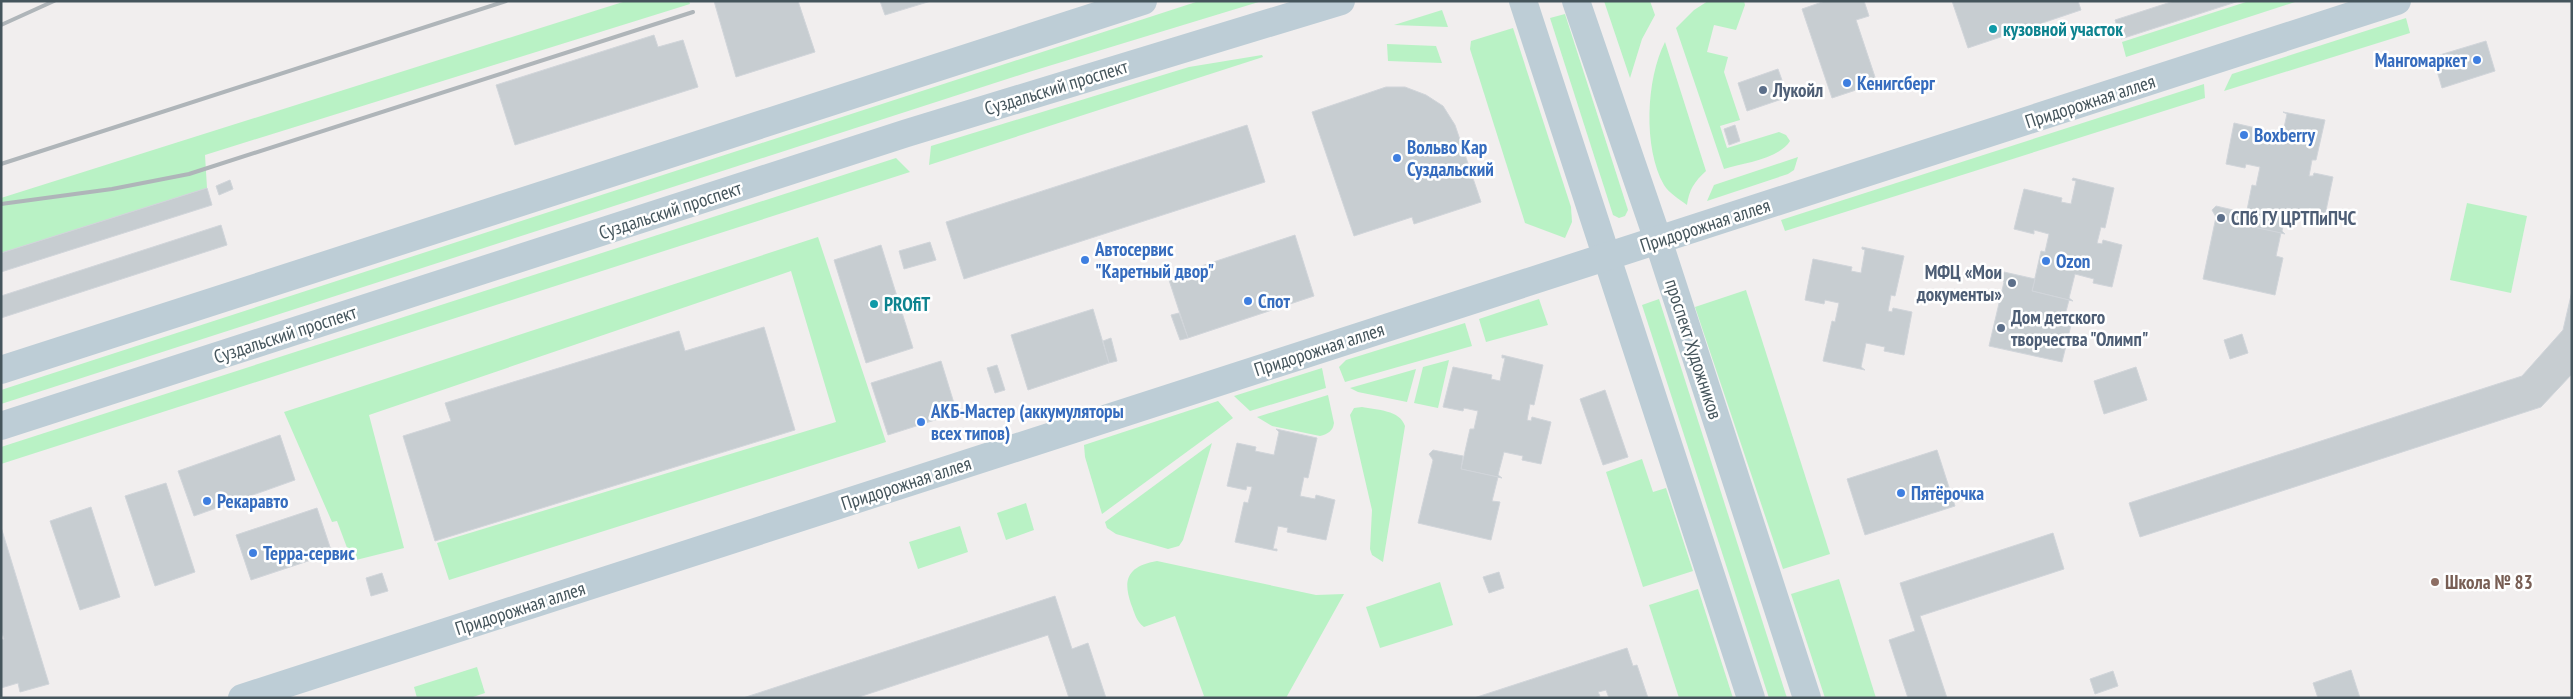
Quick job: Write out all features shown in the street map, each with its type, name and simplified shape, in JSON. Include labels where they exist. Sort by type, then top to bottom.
[{"type":"street","points":[[1,370],[1143,1]]},
{"type":"street","name":"Суздальский проспект","points":[[1,426],[897,136],[1341,1]]},
{"type":"street","points":[[1523,1],[1751,698]]},
{"type":"street","name":"проспект Художников","points":[[1576,1],[1658,240],[1807,698]]},
{"type":"street","name":"Придорожная аллея","points":[[242,698],[2397,1]]},
{"type":"green space","points":[[626,1],[689,1],[690,4],[205,155],[207,188],[1,253],[1,198]]},
{"type":"green space","points":[[1199,1],[1262,1],[1029,72],[1,404],[1,390]]},
{"type":"green space","points":[[1604,1],[1650,1],[1655,15],[1642,39],[1630,78]]},
{"type":"green space","points":[[1708,1],[1744,1],[1745,5],[1736,30],[1714,25],[1707,52],[1728,57],[1724,72],[1740,120],[1720,126],[1727,148],[1779,132],[1786,135],[1790,141],[1778,152],[1769,156],[1724,169],[1676,28],[1694,10]]},
{"type":"green space","points":[[2249,1],[2298,1],[2126,57],[2122,42]]},
{"type":"green space","points":[[1442,10],[1448,27],[1394,25]]},
{"type":"green space","points":[[1565,14],[1628,210],[1625,216],[1619,218],[1613,215],[1550,18]]},
{"type":"green space","points":[[2406,18],[2410,33],[2224,91],[2232,74]]},
{"type":"green space","points":[[1513,28],[1571,207],[1572,222],[1565,238],[1525,223],[1470,49],[1471,41]]},
{"type":"green space","points":[[1665,42],[1706,171],[1693,186],[1687,205],[1664,185],[1657,170],[1650,133],[1651,94],[1654,75]]},
{"type":"green space","points":[[1387,44],[1436,46],[1442,63],[1388,61]]},
{"type":"green space","points":[[1262,55],[1263,57],[929,165],[931,146],[1189,67]]},
{"type":"green space","points":[[2204,84],[2205,98],[1785,231],[1781,220]]},
{"type":"green space","points":[[1798,157],[1794,170],[1788,174],[1707,201],[1714,185]]},
{"type":"green space","points":[[896,158],[910,172],[1,464],[1,447]]},
{"type":"green space","points":[[2467,203],[2527,216],[2511,293],[2450,280]]},
{"type":"green space","points":[[818,237],[886,442],[449,580],[437,543],[836,422],[791,271],[369,415],[404,548],[352,561],[337,521],[332,522],[284,412]]},
{"type":"green space","points":[[1746,290],[1830,554],[1783,569],[1695,307]]},
{"type":"green space","points":[[1539,299],[1548,325],[1486,342],[1479,319]]},
{"type":"green space","points":[[1659,299],[1787,698],[1769,698],[1642,305]]},
{"type":"green space","points":[[1465,323],[1472,346],[1345,382],[1339,367],[1346,360]]},
{"type":"green space","points":[[1449,360],[1438,408],[1414,403],[1423,367]]},
{"type":"green space","points":[[1322,368],[1326,388],[1250,411],[1234,396]]},
{"type":"green space","points":[[1416,369],[1407,402],[1358,392],[1350,388]]},
{"type":"green space","points":[[1328,395],[1334,423],[1328,433],[1320,436],[1272,426],[1257,417]]},
{"type":"green space","points":[[1218,401],[1233,418],[1102,514],[1085,457],[1084,445]]},
{"type":"green space","points":[[1362,407],[1393,414],[1405,426],[1383,562],[1372,555],[1370,549],[1372,510],[1350,415],[1354,408]]},
{"type":"green space","points":[[1212,443],[1183,540],[1179,546],[1168,549],[1116,534],[1107,528],[1105,522]]},
{"type":"green space","points":[[1642,459],[1653,492],[1666,488],[1693,571],[1643,587],[1606,472]]},
{"type":"green space","points":[[1026,503],[1034,530],[1006,540],[997,513]]},
{"type":"green space","points":[[960,526],[968,552],[918,569],[909,542]]},
{"type":"green space","points":[[1157,561],[1316,595],[1344,594],[1286,698],[1199,698],[1204,696],[1175,616],[1144,627],[1137,620],[1128,595],[1128,580],[1134,570],[1147,563]]},
{"type":"green space","points":[[1839,579],[1876,698],[1825,698],[1791,594]]},
{"type":"green space","points":[[1440,582],[1453,625],[1380,648],[1366,607]]},
{"type":"green space","points":[[1698,589],[1733,698],[1679,698],[1649,605]]},
{"type":"green space","points":[[477,667],[485,693],[470,698],[417,698],[414,687]]},
{"type":"building","points":[[714,1],[798,1],[815,52],[736,77]]},
{"type":"building","points":[[880,1],[931,1],[885,15]]},
{"type":"building","points":[[1825,1],[1864,1],[1869,16],[1856,20],[1877,83],[1832,98],[1802,9]]},
{"type":"building","name":"кузовной участок","points":[[1952,1],[2078,1],[2081,10],[1968,48]]},
{"type":"building","points":[[2174,1],[2239,1],[2121,39],[2115,20]]},
{"type":"building","points":[[654,35],[658,47],[683,40],[698,87],[515,145],[496,85]]},
{"type":"building","points":[[2486,41],[2495,71],[2442,88],[2433,57]]},
{"type":"building","name":"Лукойл","points":[[1778,69],[1788,97],[1747,111],[1738,83]]},
{"type":"building","points":[[1386,87],[1405,87],[1426,95],[1443,106],[1455,125],[1481,202],[1414,224],[1412,217],[1354,236],[1312,112]]},
{"type":"building","points":[[2283,112],[2325,120],[2316,160],[2312,160],[2309,176],[2313,176],[2314,173],[2333,177],[2324,220],[2305,215],[2306,212],[2287,208],[2282,231],[2285,234],[2244,225],[2252,185],[2256,186],[2260,167],[2246,164],[2245,168],[2226,164],[2234,123],[2273,132],[2272,135],[2282,137],[2287,114]]},
{"type":"building","points":[[1247,125],[1265,182],[964,279],[946,222]]},
{"type":"building","points":[[1735,125],[1740,141],[1729,145],[1724,129]]},
{"type":"building","points":[[2073,178],[2114,188],[2105,228],[2101,227],[2097,243],[2102,244],[2103,240],[2122,245],[2112,287],[2093,283],[2094,279],[2075,274],[2069,298],[2073,301],[2032,291],[2041,251],[2045,252],[2049,234],[2034,230],[2034,234],[2014,229],[2024,189],[2062,198],[2061,202],[2071,204],[2076,181],[2072,180]]},
{"type":"building","points":[[230,180],[233,189],[219,195],[216,186]]},
{"type":"building","points":[[207,188],[212,205],[1,272],[1,253]]},
{"type":"building","points":[[2216,206],[2246,213],[2244,225],[2281,233],[2276,256],[2283,258],[2275,295],[2203,279],[2216,217],[2212,210]]},
{"type":"building","points":[[221,225],[227,245],[1,318],[1,296]]},
{"type":"building","points":[[1295,235],[1314,296],[1188,338],[1168,277]]},
{"type":"building","points":[[930,242],[936,260],[904,269],[899,251]]},
{"type":"building","name":"PROfiT","points":[[881,245],[913,348],[866,363],[834,260]]},
{"type":"building","points":[[1862,247],[1904,256],[1895,296],[1891,295],[1888,311],[1892,312],[1893,308],[1912,312],[1904,355],[1884,351],[1885,347],[1866,343],[1861,367],[1865,370],[1823,361],[1832,321],[1835,322],[1839,303],[1825,300],[1824,304],[1805,300],[1813,259],[1852,267],[1851,271],[1861,273],[1865,250]]},
{"type":"building","points":[[2004,272],[2035,279],[2032,291],[2069,300],[2063,323],[2071,325],[2062,362],[1989,346],[2004,282],[2000,276]]},
{"type":"building","points":[[2572,291],[2572,374],[2541,407],[2140,537],[2129,503],[2522,376],[2563,330]]},
{"type":"building","points":[[1093,309],[1109,363],[1028,390],[1011,335]]},
{"type":"building","points":[[1179,313],[1188,338],[1180,340],[1171,315]]},
{"type":"building","points":[[764,327],[795,430],[435,541],[403,436],[451,421],[445,403],[679,331],[685,351]]},
{"type":"building","points":[[2242,334],[2248,353],[2230,359],[2224,340]]},
{"type":"building","points":[[1111,338],[1117,361],[1109,363],[1103,341]]},
{"type":"building","points":[[1502,355],[1543,365],[1534,405],[1530,404],[1527,420],[1531,421],[1532,417],[1551,422],[1541,464],[1522,460],[1523,456],[1504,452],[1498,475],[1502,478],[1461,469],[1470,429],[1474,429],[1478,411],[1464,408],[1463,411],[1443,407],[1453,367],[1492,375],[1491,379],[1500,381],[1505,358],[1502,358]]},
{"type":"building","points":[[941,361],[957,413],[888,435],[871,383]]},
{"type":"building","points":[[997,365],[1005,390],[995,393],[987,368]]},
{"type":"building","points":[[2136,367],[2147,400],[2104,414],[2094,381]]},
{"type":"building","points":[[1605,390],[1628,457],[1603,465],[1580,399]]},
{"type":"building","points":[[1276,429],[1317,438],[1308,478],[1304,477],[1300,496],[1315,499],[1316,495],[1335,500],[1326,540],[1287,532],[1288,528],[1278,526],[1273,549],[1277,549],[1277,551],[1235,542],[1244,502],[1248,503],[1252,487],[1247,486],[1246,490],[1227,486],[1237,443],[1256,447],[1255,451],[1274,455],[1279,432]]},
{"type":"building","points":[[280,435],[295,480],[194,516],[178,471]]},
{"type":"building","points":[[1433,450],[1463,456],[1461,469],[1498,477],[1492,501],[1500,502],[1491,540],[1418,523],[1433,460],[1429,454]]},
{"type":"building","name":"Пятёрочка","points":[[1937,450],[1955,506],[1865,535],[1847,479]]},
{"type":"building","points":[[166,483],[195,572],[155,586],[125,496]]},
{"type":"building","points":[[91,507],[120,597],[80,610],[50,521]]},
{"type":"building","points":[[317,508],[332,553],[251,580],[236,535]]},
{"type":"building","points":[[1,527],[49,684],[20,692],[18,683],[1,688],[1,640],[4,639],[1,630]]},
{"type":"building","points":[[2053,533],[2064,569],[1920,616],[1947,698],[1908,698],[1889,640],[1915,631],[1900,583]]},
{"type":"building","points":[[1499,572],[1504,588],[1489,593],[1483,577]]},
{"type":"building","points":[[382,573],[388,591],[371,596],[366,578]]},
{"type":"building","points":[[1055,596],[1072,649],[1088,643],[1106,698],[1069,698],[1048,635],[856,698],[743,698]]},
{"type":"building","points":[[1627,648],[1633,666],[1637,665],[1648,698],[1609,698],[1606,690],[1598,692],[1600,696],[1595,698],[1474,698]]},
{"type":"building","points":[[2351,670],[2360,698],[2318,698],[2313,683]]},
{"type":"building","points":[[2113,671],[2118,686],[2095,694],[2090,679]]},
{"type":"railway","points":[[1,25],[54,1]]},
{"type":"railway","points":[[1,164],[506,1]]},
{"type":"railway","points":[[1,204],[112,189],[189,174],[693,12]]},
{"type":"place","name":"кузовной участок","points":[[1993,29]]},
{"type":"place","name":"Мангомаркет","points":[[2477,60]]},
{"type":"place","name":"Кенигсберг","points":[[1847,83]]},
{"type":"place","name":"Лукойл","points":[[1763,90]]},
{"type":"place","name":"Boxberry","points":[[2244,135]]},
{"type":"place","name":"Вольво Кар Суздальский","points":[[1397,158]]},
{"type":"place","name":"СПб ГУ ЦРТПиПЧС","points":[[2221,218]]},
{"type":"place","name":"Автосервис \"Каретный двор\"","points":[[1085,260]]},
{"type":"place","name":"Ozon","points":[[2046,261]]},
{"type":"place","name":"МФЦ «Мои документы»","points":[[2012,283]]},
{"type":"place","name":"Спот","points":[[1248,301]]},
{"type":"place","name":"PROfiT","points":[[874,304]]},
{"type":"place","name":"Дом детского творчества \"Олимп\"","points":[[2001,328]]},
{"type":"place","name":"АКБ-Мастер (аккумуляторы всех типов)","points":[[921,422]]},
{"type":"place","name":"Пятёрочка","points":[[1901,493]]},
{"type":"place","name":"Рекаравто","points":[[207,501]]},
{"type":"place","name":"Терра-сервис","points":[[253,553]]},
{"type":"place","name":"Школа № 83","points":[[2435,582]]}]
